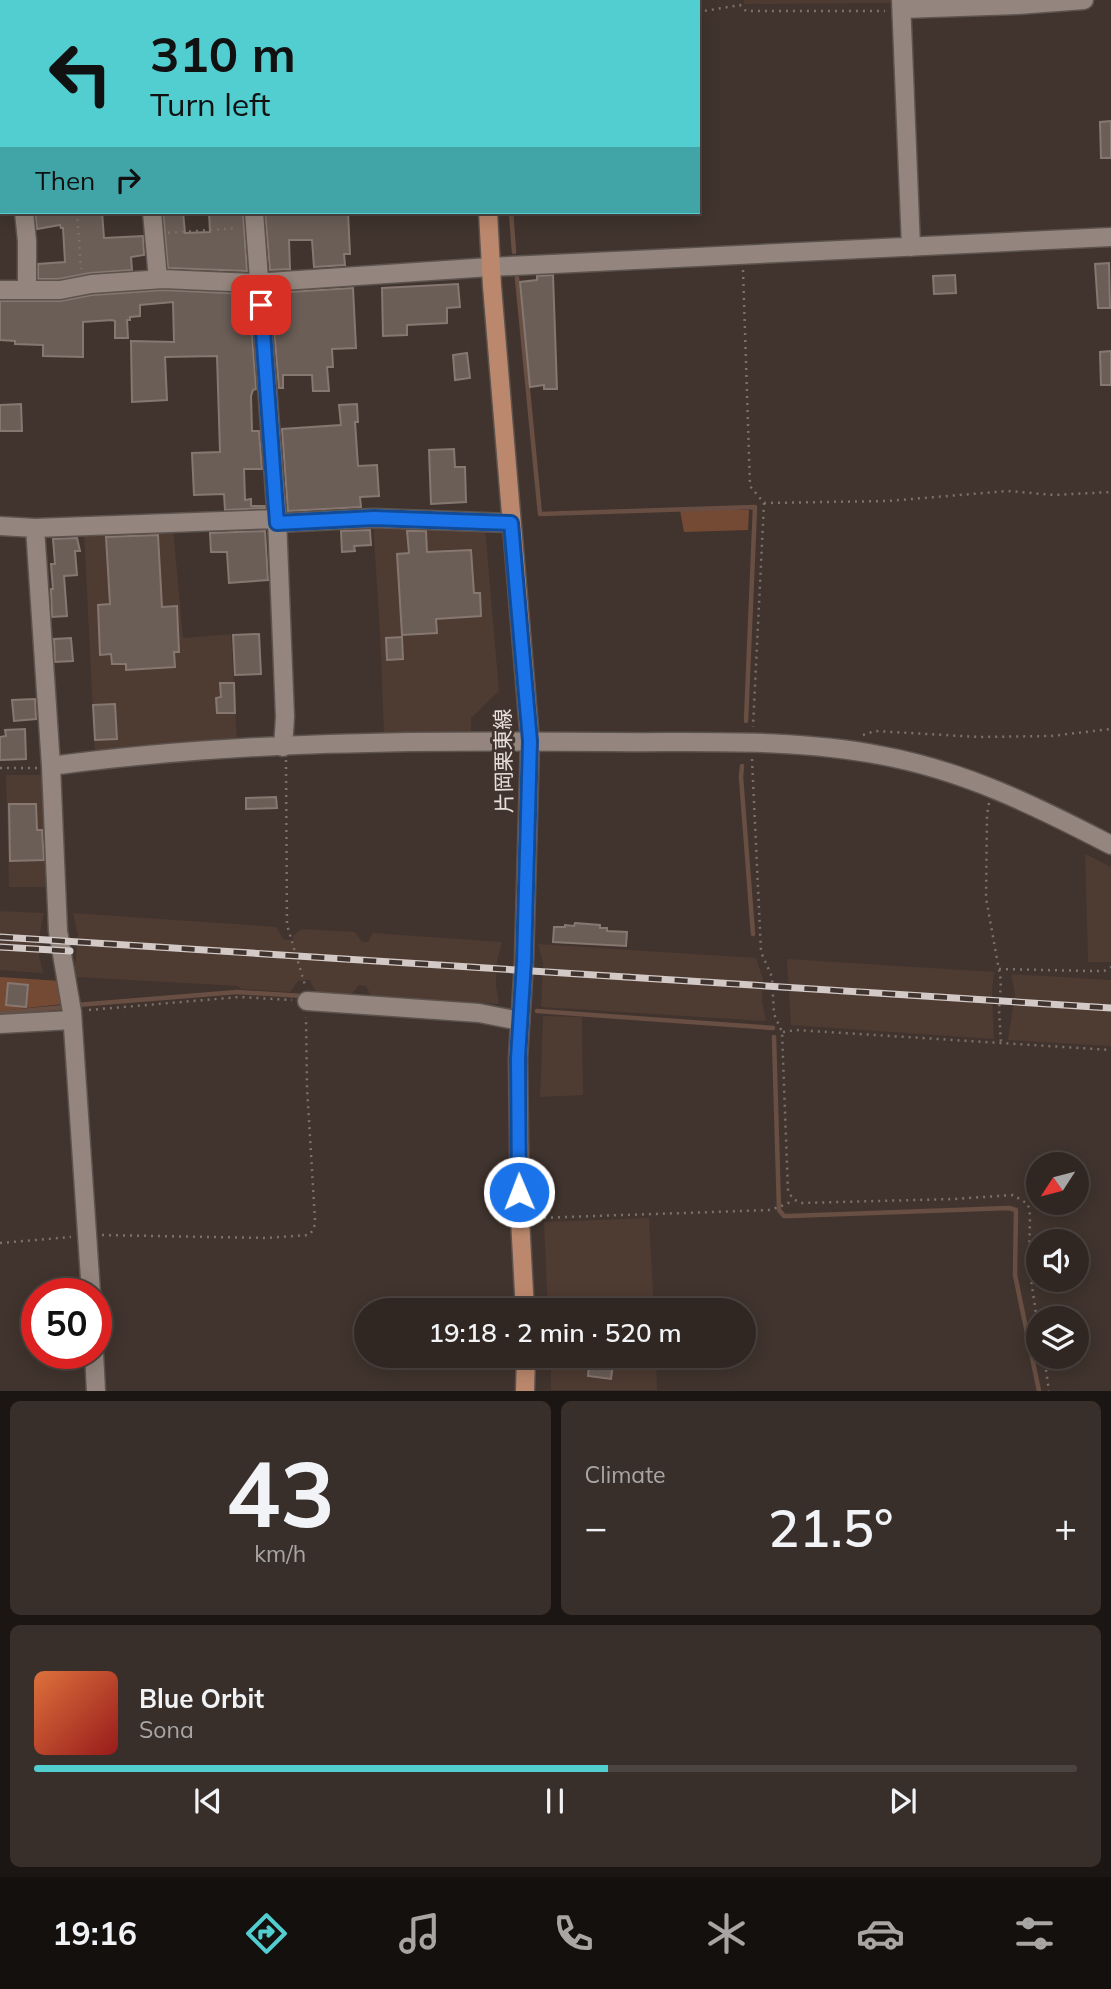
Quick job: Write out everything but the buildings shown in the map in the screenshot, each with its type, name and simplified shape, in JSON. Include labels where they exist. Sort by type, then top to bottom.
[{"type":"main road","name":"片岡栗東線","points":[[488,214],[490,267],[530,741],[524,962],[518,1058],[520,1219],[524,1298]]},
{"type":"main road","points":[[526,1368],[526,1391]]},
{"type":"street","points":[[911,247],[902,7],[1018,5],[1084,0]]},
{"type":"street","points":[[23,214],[27,241],[27,289]]},
{"type":"street","points":[[152,214],[158,279]]},
{"type":"street","points":[[254,220],[277,521],[285,717],[283,747]]},
{"type":"street","points":[[0,290],[76,289],[85,285],[158,279],[259,282],[490,267],[1111,237]]},
{"type":"street","points":[[0,526],[35,528],[134,522],[374,518],[511,523]]},
{"type":"street","points":[[35,528],[51,766],[58,931],[72,1016],[90,1278]]},
{"type":"street","points":[[51,766],[132,755],[473,741],[832,747],[881,755],[960,775],[993,787],[1111,845]]},
{"type":"street","points":[[307,1001],[479,1013],[520,1021]]},
{"type":"street","points":[[0,1024],[72,1016]]},
{"type":"street","points":[[95,1369],[96,1391]]},
{"type":"path","points":[[700,12],[740,5],[746,11],[902,7]]},
{"type":"path","points":[[77,214],[81,275],[85,285]]},
{"type":"path","points":[[155,234],[254,220]]},
{"type":"path","points":[[743,255],[750,486],[764,503],[751,782],[761,952],[772,977],[774,1014],[782,1032],[788,1191],[793,1199],[801,1203],[1013,1195],[1028,1204],[1028,1266],[1035,1306]]},
{"type":"path","points":[[764,503],[888,501],[1008,491],[1054,495],[1111,492]]},
{"type":"path","points":[[861,736],[875,731],[979,737],[1051,736],[1111,729]]},
{"type":"path","points":[[0,1243],[88,1235],[265,1238],[309,1235],[314,1229],[307,1087],[307,1001],[310,993],[303,982],[287,925],[286,757],[283,747]]},
{"type":"path","points":[[0,768],[51,766]]},
{"type":"path","points":[[993,787],[986,815],[986,898],[1001,981],[1001,1043]]},
{"type":"path","points":[[999,969],[1104,971],[1111,967]]},
{"type":"path","points":[[72,1016],[239,997],[307,1001]]},
{"type":"path","points":[[782,1032],[796,1030],[1111,1050]]},
{"type":"path","points":[[520,1219],[770,1210],[793,1199]]},
{"type":"path","points":[[1046,1369],[1049,1391]]},
{"type":"shaded area","points":[[744,0],[892,0],[892,3],[744,4]]},
{"type":"shaded area","points":[[680,510],[749,510],[748,530],[684,532]]},
{"type":"shaded area","points":[[373,524],[485,528],[499,691],[471,718],[471,731],[384,736]]},
{"type":"shaded area","points":[[173,528],[183,638],[231,634],[237,744],[144,747],[95,753],[84,531]]},
{"type":"shaded area","points":[[6,775],[43,775],[46,887],[9,887]]},
{"type":"shaded area","points":[[1085,854],[1111,867],[1111,962],[1088,962]]},
{"type":"shaded area","points":[[0,911],[44,913],[39,955],[43,973],[0,970]]},
{"type":"shaded area","points":[[73,913],[276,927],[284,940],[293,940],[293,936],[301,929],[355,932],[362,942],[368,942],[373,933],[502,942],[497,961],[496,985],[499,1004],[371,996],[366,986],[359,985],[351,995],[317,993],[309,980],[298,981],[290,992],[241,989],[238,986],[74,977],[78,935]]},
{"type":"shaded area","points":[[538,944],[756,958],[763,979],[762,1001],[766,1021],[541,1007],[543,963]]},
{"type":"shaded area","points":[[787,959],[994,972],[994,1039],[791,1025]]},
{"type":"shaded area","points":[[1011,974],[1111,980],[1111,1046],[1008,1040],[1015,994]]},
{"type":"shaded area","points":[[0,977],[60,981],[63,1004],[0,1011]]},
{"type":"shaded area","points":[[543,1016],[582,1017],[583,1095],[540,1097]]},
{"type":"shaded area","points":[[649,1218],[653,1298],[547,1298],[544,1222]]},
{"type":"shaded area","points":[[551,1368],[656,1368],[657,1390],[551,1390]]},
{"type":"waterway","points":[[511,214],[514,252]]},
{"type":"waterway","points":[[517,278],[540,514],[755,507],[746,721]]},
{"type":"waterway","points":[[742,766],[753,934]]},
{"type":"waterway","points":[[77,1005],[237,992],[303,996]]},
{"type":"waterway","points":[[0,1013],[65,1007]]},
{"type":"waterway","points":[[537,1011],[773,1028]]},
{"type":"waterway","points":[[774,1037],[779,1210],[784,1216],[1009,1208],[1016,1210],[1015,1275],[1039,1391]]},
{"type":"railway","points":[[0,937],[1111,1008]]},
{"type":"railway","points":[[0,947],[70,951]]},
{"type":"route","points":[[261,305],[277,523],[374,518],[511,523],[530,741],[524,962],[518,1058],[519,1192]]}]
